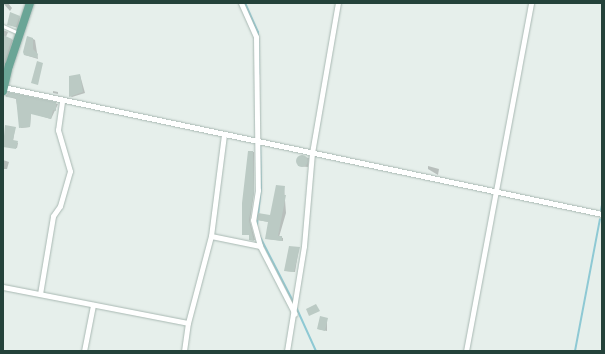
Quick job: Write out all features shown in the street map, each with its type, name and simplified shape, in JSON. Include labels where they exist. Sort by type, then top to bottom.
[{"type":"main road","points":[[3,89],[30,3]]},
{"type":"street","points":[[241,3],[256,37],[259,142],[258,190],[253,220],[260,246],[295,312]]},
{"type":"street","points":[[287,351],[297,304],[312,153],[338,3]]},
{"type":"street","points":[[466,351],[531,3]]},
{"type":"street","points":[[3,89],[62,100],[496,193],[602,214]]},
{"type":"street","points":[[40,294],[53,216],[60,206],[70,171],[58,130],[62,100]]},
{"type":"street","points":[[184,351],[188,323],[211,236],[224,134]]},
{"type":"street","points":[[211,236],[260,246]]},
{"type":"street","points":[[3,287],[188,323]]},
{"type":"street","points":[[84,351],[93,305]]},
{"type":"lane","points":[[3,26],[20,34]]},
{"type":"building","points":[[10,12],[20,16],[16,27],[7,25]]},
{"type":"building","points":[[3,35],[12,39],[3,67]]},
{"type":"building","points":[[27,36],[33,38],[33,49],[38,54],[37,58],[24,55],[23,52]]},
{"type":"building","points":[[37,61],[43,63],[38,85],[31,83]]},
{"type":"building","points":[[80,74],[83,92],[69,97],[69,76]]},
{"type":"building","points":[[8,92],[56,102],[56,111],[53,110],[51,119],[31,114],[30,127],[19,128],[16,98],[6,97]]},
{"type":"building","points":[[5,125],[16,127],[13,140],[18,141],[16,149],[3,147]]},
{"type":"building","points":[[248,151],[253,151],[254,192],[249,220],[254,241],[249,240],[249,235],[242,235],[242,203]]},
{"type":"building","points":[[300,155],[304,155],[308,161],[304,167],[300,167],[296,163],[296,159]]},
{"type":"building","points":[[276,185],[285,186],[284,195],[286,195],[278,236],[282,236],[282,241],[265,239],[268,222],[257,220],[258,213],[270,215]]},
{"type":"building","points":[[289,246],[300,247],[294,272],[284,271]]},
{"type":"building","points":[[316,304],[320,311],[309,316],[306,309]]},
{"type":"building","points":[[320,316],[328,318],[325,331],[317,329]]},
{"type":"waterway","points":[[245,3],[258,32],[259,74]]},
{"type":"waterway","points":[[257,225],[261,188],[260,142]]},
{"type":"waterway","points":[[601,210],[602,205]]},
{"type":"waterway","points":[[575,351],[600,219]]},
{"type":"waterway","points":[[259,235],[294,303]]},
{"type":"waterway","points":[[296,307],[316,351]]}]
